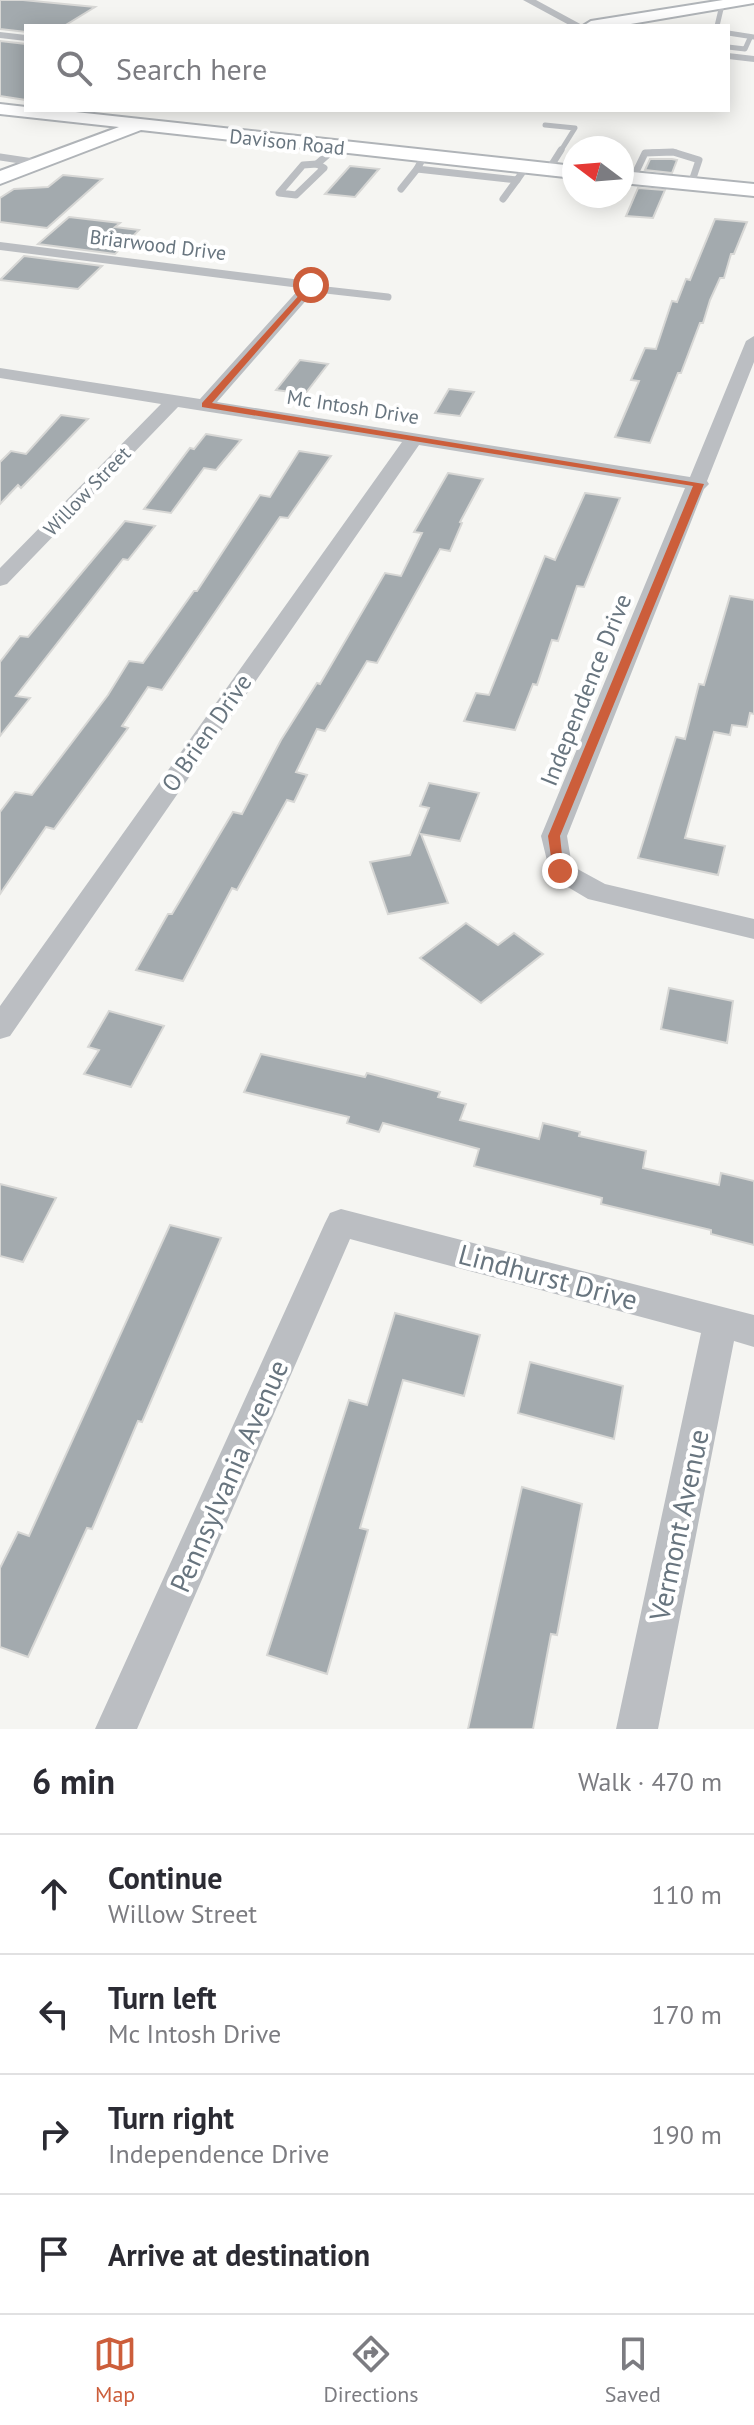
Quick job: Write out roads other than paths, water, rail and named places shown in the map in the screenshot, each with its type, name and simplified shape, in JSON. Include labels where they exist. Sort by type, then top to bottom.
[{"type":"street","points":[[528,0],[575,24]]},
{"type":"street","points":[[603,24],[750,0]]},
{"type":"street","points":[[0,35],[24,38]]},
{"type":"street","points":[[730,56],[754,59]]},
{"type":"street","name":"Davison Road","points":[[0,109],[24,112]]},
{"type":"street","name":"Davison Road","points":[[24,112],[336,147],[420,162],[521,173],[562,171]]},
{"type":"street","points":[[0,178],[173,112]]},
{"type":"street","points":[[634,178],[754,190]]},
{"type":"street","name":"Briarwood Drive","points":[[0,246],[309,286]]},
{"type":"street","points":[[205,405],[309,286]]},
{"type":"street","name":"Independence Drive","points":[[751,355],[554,836],[560,871],[597,892],[754,929]]},
{"type":"street","name":"Mc Intosh Drive","points":[[0,373],[699,484]]},
{"type":"street","name":"Willow Street","points":[[0,580],[174,401]]},
{"type":"street","name":"O Brien Drive","points":[[0,1028],[414,439]]},
{"type":"street","name":"Lindhurst Drive","points":[[341,1223],[738,1326]]},
{"type":"street","name":"Pennsylvania Avenue","points":[[116,1729],[341,1223]]},
{"type":"street","name":"Vermont Avenue","points":[[637,1729],[738,1326]]},
{"type":"lane","points":[[717,24],[722,5]]},
{"type":"lane","points":[[730,33],[752,38],[745,49],[730,47]]},
{"type":"lane","points":[[545,125],[575,128],[549,169]]},
{"type":"lane","points":[[317,164],[324,168],[303,191],[296,195],[279,193],[303,165],[317,164],[336,147]]},
{"type":"lane","points":[[634,169],[645,153],[660,151],[697,158],[699,163],[691,184]]},
{"type":"lane","points":[[0,157],[40,163]]},
{"type":"lane","points":[[401,189],[420,162]]},
{"type":"lane","points":[[503,199],[521,173]]},
{"type":"lane","points":[[309,286],[388,297]]}]
